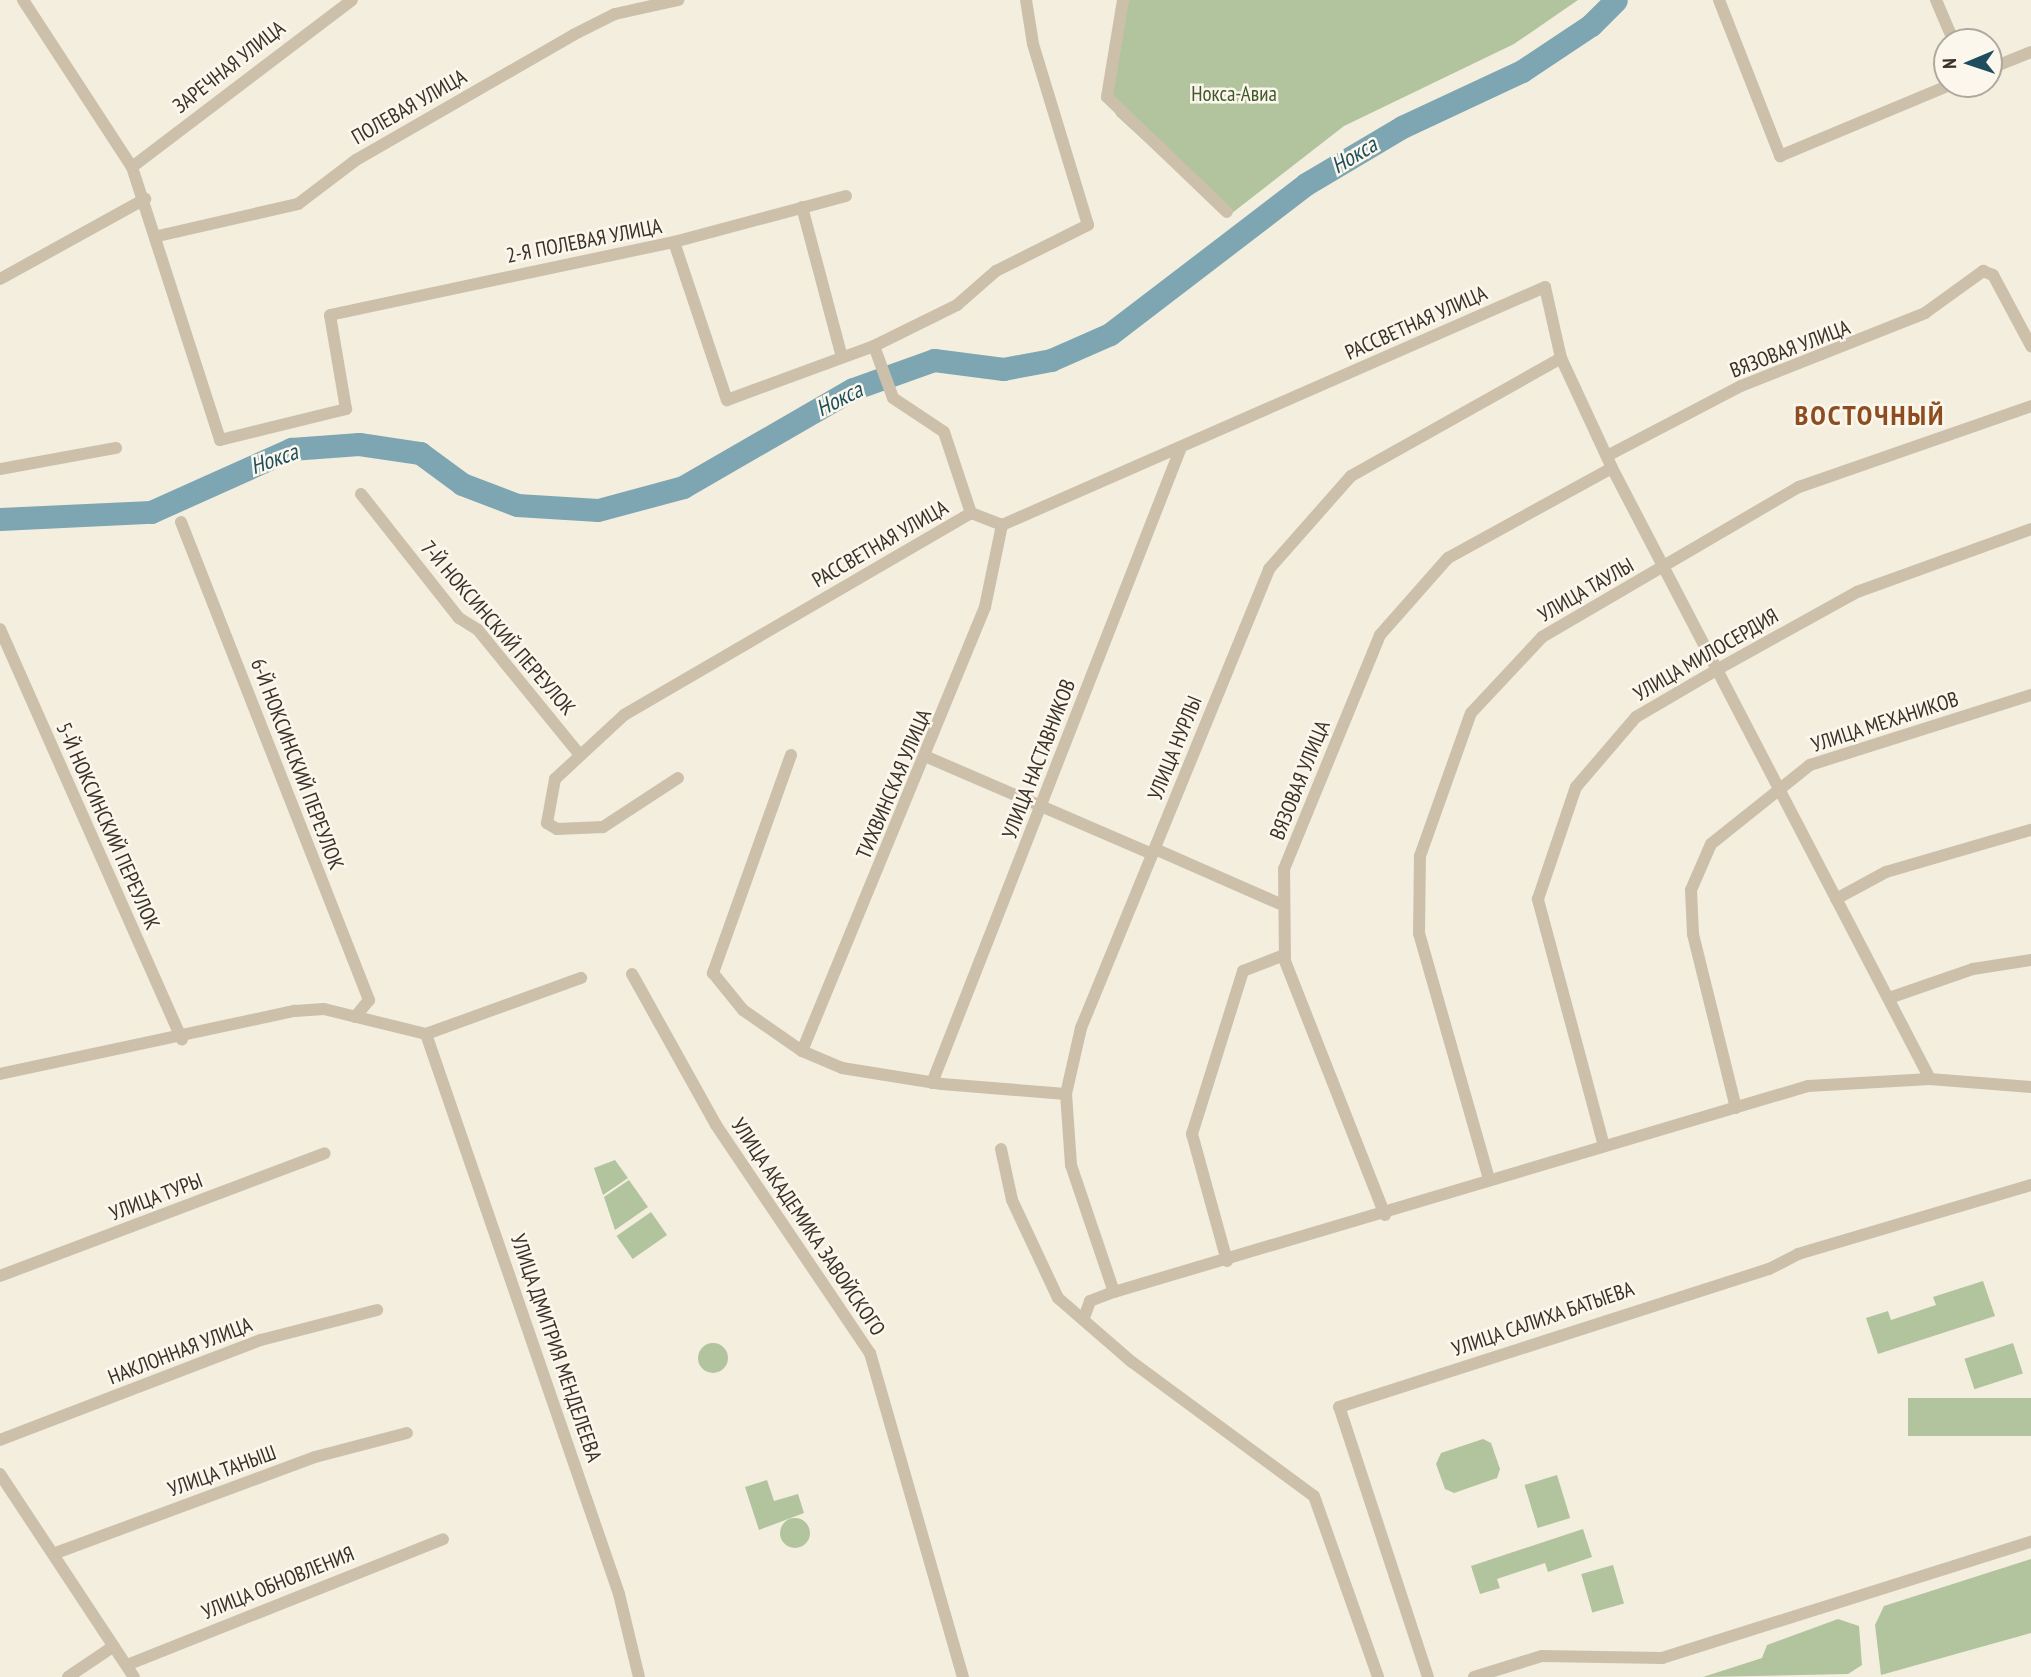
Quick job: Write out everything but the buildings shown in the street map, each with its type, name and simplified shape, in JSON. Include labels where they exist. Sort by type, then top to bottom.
[{"type":"street","points":[[23,0],[132,167],[158,236]]},
{"type":"street","name":"ЗАРЕЧНАЯ УЛИЦА","points":[[132,167],[352,0]]},
{"type":"street","name":"ПОЛЕВАЯ УЛИЦА","points":[[158,236],[298,204],[356,160],[573,35],[615,14],[678,0]]},
{"type":"street","name":"2-Я ПОЛЕВАЯ УЛИЦА","points":[[158,236],[220,440],[346,409],[330,315],[674,242],[727,400],[874,346],[957,305],[996,271],[1088,225],[1033,44],[1026,0]]},
{"type":"street","points":[[1123,0],[1107,97],[1227,212]]},
{"type":"street","points":[[1719,0],[1780,156],[1933,92]]},
{"type":"street","points":[[1936,0],[1948,28]]},
{"type":"street","points":[[2003,63],[2031,52]]},
{"type":"street","points":[[674,242],[846,196]]},
{"type":"street","points":[[0,279],[145,199]]},
{"type":"street","points":[[802,207],[842,357]]},
{"type":"street","name":"ВЯЗОВАЯ УЛИЦА","points":[[1385,1215],[1284,955],[1280,904],[1284,869],[1380,635],[1448,558],[1741,386],[1925,313],[1983,271],[1993,275],[2031,346]]},
{"type":"street","name":"РАССВЕТНАЯ УЛИЦА","points":[[678,778],[603,827],[557,829],[547,823],[548,794],[579,754],[624,715],[971,513],[1002,525],[1180,450],[1545,287],[1561,358]]},
{"type":"street","points":[[874,346],[893,398],[944,432],[971,513]]},
{"type":"street","points":[[1561,358],[1609,462],[1663,568],[1836,899],[1892,997],[1930,1079]]},
{"type":"street","name":"УЛИЦА НУРЛЫ","points":[[1114,1292],[1071,1165],[1066,1094],[1081,1028],[1269,569],[1351,475],[1561,358]]},
{"type":"street","name":"УЛИЦА ТАУЛЫ","points":[[1489,1180],[1419,934],[1420,856],[1472,713],[1542,637],[1799,487],[2031,406]]},
{"type":"street","points":[[0,469],[116,448]]},
{"type":"street","name":"УЛИЦА НАСТАВНИКОВ","points":[[932,1083],[1180,450]]},
{"type":"street","name":"7-Й НОКСИНСКИЙ ПЕРЕУЛОК","points":[[361,494],[459,618],[478,630],[539,698],[579,754]]},
{"type":"street","name":"6-Й НОКСИНСКИЙ ПЕРЕУЛОК","points":[[181,522],[369,1000],[355,1017]]},
{"type":"street","name":"ТИХВИНСКАЯ УЛИЦА","points":[[802,1051],[927,757],[985,607],[1002,525]]},
{"type":"street","name":"УЛИЦА МИЛОСЕРДИЯ","points":[[1604,1146],[1545,946],[1538,899],[1545,866],[1576,787],[1636,717],[1718,669],[1857,592],[2031,529]]},
{"type":"street","name":"5-Й НОКСИНСКИЙ ПЕРЕУЛОК","points":[[0,629],[182,1039]]},
{"type":"street","name":"УЛИЦА МЕХАНИКОВ","points":[[1736,1108],[1693,934],[1691,890],[1711,844],[1782,792],[1810,765],[2031,695]]},
{"type":"street","points":[[791,755],[713,973],[743,1010],[802,1051],[842,1068],[932,1083],[1066,1094]]},
{"type":"street","points":[[927,757],[1041,808],[1280,904]]},
{"type":"street","points":[[1836,899],[1886,872],[2031,830]]},
{"type":"street","points":[[1227,1261],[1192,1134],[1243,971],[1284,955]]},
{"type":"street","points":[[1892,997],[1973,969],[2031,960]]},
{"type":"street","name":"УЛИЦА АКАДЕМИКА ЗАВОЙСКОГО","points":[[632,974],[721,1132],[870,1353],[963,1677]]},
{"type":"street","points":[[0,1074],[182,1039],[295,1011],[355,1017],[426,1034],[580,978]]},
{"type":"street","name":"УЛИЦА ДМИТРИЯ МЕНДЕЛЕЕВА","points":[[426,1034],[618,1594],[639,1677]]},
{"type":"street","points":[[1085,1315],[1090,1301],[1114,1292],[1385,1215],[1489,1180],[1808,1086],[1930,1079],[2031,1087]]},
{"type":"street","points":[[1001,1149],[1032,1249],[1058,1298],[1085,1315],[1132,1362],[1314,1496],[1378,1677]]},
{"type":"street","name":"УЛИЦА ТУРЫ","points":[[0,1276],[325,1153]]},
{"type":"street","name":"УЛИЦА САЛИХА БАТЫЕВА","points":[[1428,1677],[1339,1407],[1769,1269],[1798,1254],[2031,1185]]},
{"type":"street","name":"НАКЛОННАЯ УЛИЦА","points":[[0,1440],[261,1340],[377,1310]]},
{"type":"street","name":"УЛИЦА ТАНЫШ","points":[[53,1554],[315,1457],[407,1433]]},
{"type":"street","points":[[0,1474],[134,1677]]},
{"type":"street","name":"УЛИЦА ОБНОВЛЕНИЯ","points":[[127,1665],[443,1539]]},
{"type":"street","points":[[1474,1677],[1542,1656],[1662,1658],[2031,1542]]},
{"type":"street","points":[[68,1677],[114,1646]]},
{"type":"green space","name":"Нокса-Авиа","points":[[1119,0],[1578,0],[1514,44],[1344,126],[1227,217],[1117,116],[1104,96]]},
{"type":"green space","points":[[615,1160],[628,1178],[603,1195],[594,1168]]},
{"type":"green space","points":[[629,1180],[648,1207],[615,1230],[604,1197]]},
{"type":"green space","points":[[651,1212],[667,1235],[633,1259],[617,1236]]},
{"type":"green space","points":[[1983,1281],[1995,1316],[1878,1354],[1866,1318],[1888,1311],[1891,1320],[1936,1305],[1933,1297]]},
{"type":"green space","points":[[713,1343],[724,1347],[728,1358],[724,1369],[713,1373],[702,1369],[698,1358],[702,1347]]},
{"type":"green space","points":[[2013,1343],[2023,1373],[1974,1389],[1964,1359]]},
{"type":"green space","points":[[1908,1398],[2031,1398],[2031,1436],[1908,1436]]},
{"type":"green space","points":[[1483,1439],[1491,1443],[1500,1469],[1497,1478],[1454,1493],[1445,1489],[1436,1464],[1441,1453]]},
{"type":"green space","points":[[1557,1475],[1570,1518],[1538,1528],[1524,1485]]},
{"type":"green space","points":[[767,1480],[774,1501],[798,1494],[804,1513],[759,1530],[745,1487]]},
{"type":"green space","points":[[795,1518],[805,1523],[810,1533],[805,1543],[795,1548],[785,1543],[780,1533],[785,1523]]},
{"type":"green space","points":[[1583,1529],[1592,1557],[1548,1572],[1545,1563],[1497,1579],[1500,1588],[1480,1594],[1471,1566]]},
{"type":"green space","points":[[2031,1559],[2031,1633],[1881,1675],[1875,1625],[1884,1606]]},
{"type":"green space","points":[[1613,1565],[1624,1603],[1592,1613],[1581,1574]]},
{"type":"green space","points":[[1838,1619],[1859,1626],[1862,1665],[1848,1674],[1703,1677],[1762,1658],[1767,1645]]},
{"type":"waterway","name":"Нокса","points":[[0,519],[151,512],[291,449],[359,444],[420,453],[462,484],[517,505],[598,510],[683,487],[853,389],[934,360],[1003,369],[1051,360],[1110,334],[1306,184],[1402,127],[1522,71],[1591,25],[1616,0]]},
{"type":"district","name":"ВОСТОЧНЫЙ","points":[[1870,415]]}]
